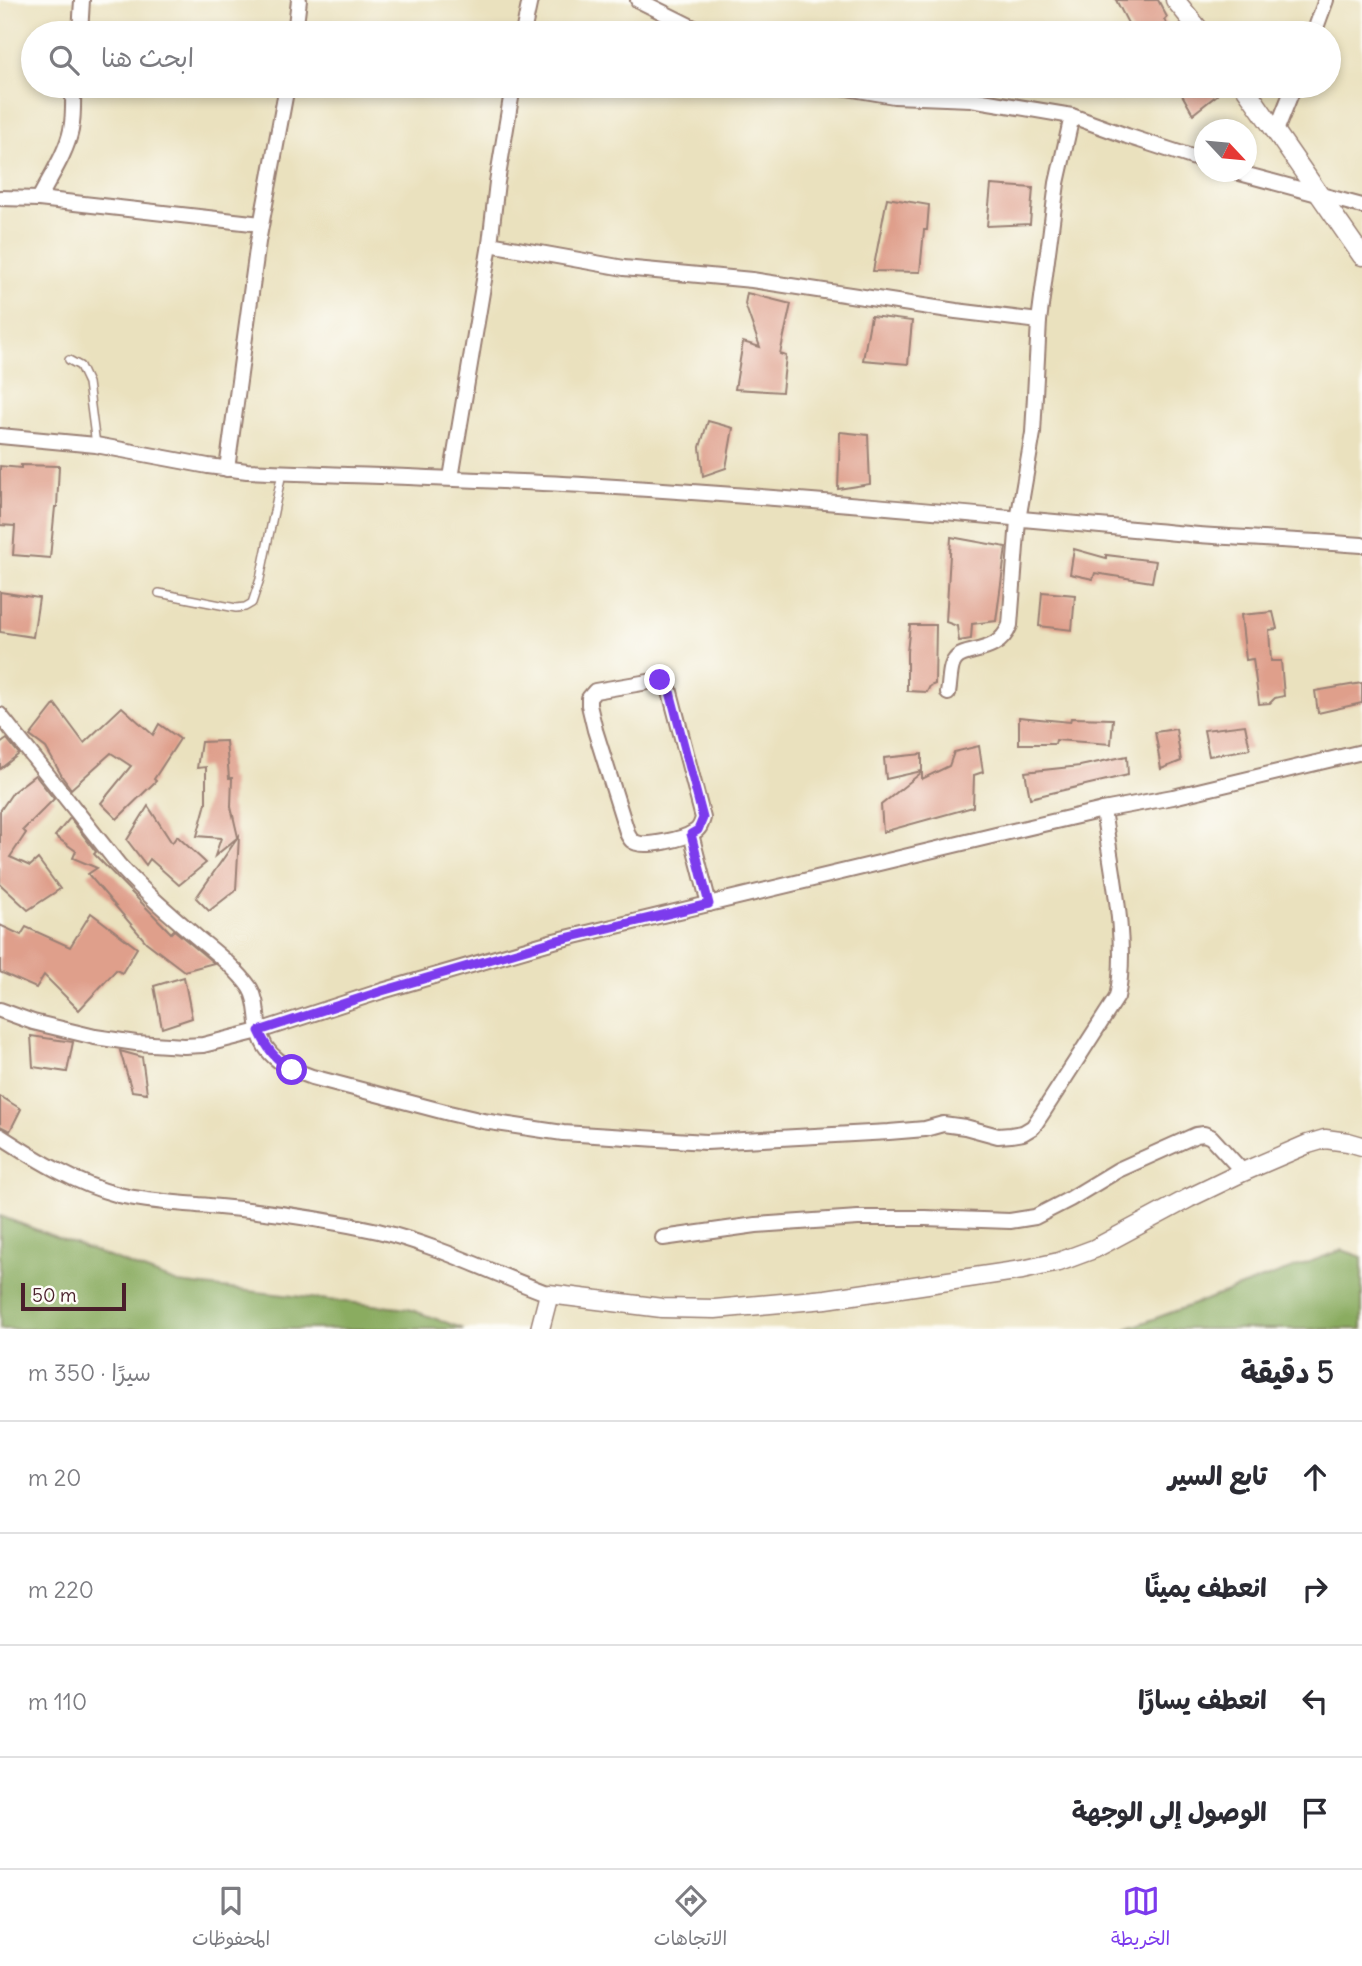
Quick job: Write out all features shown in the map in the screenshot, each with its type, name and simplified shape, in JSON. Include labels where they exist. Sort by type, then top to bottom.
[{"type":"street","points":[[81,21],[82,0]]},
{"type":"street","points":[[296,21],[299,0]]},
{"type":"street","points":[[526,21],[530,0]]},
{"type":"street","points":[[638,0],[680,21]]},
{"type":"street","points":[[1175,0],[1192,21]]},
{"type":"street","points":[[1318,21],[1326,0]]},
{"type":"street","points":[[39,199],[71,132],[73,98]]},
{"type":"street","points":[[227,468],[261,225],[285,98]]},
{"type":"street","points":[[451,478],[511,98]]},
{"type":"street","points":[[945,98],[971,99],[1072,116],[1194,158]]},
{"type":"street","points":[[1253,98],[1362,256]]},
{"type":"street","points":[[1276,131],[1289,98]]},
{"type":"street","points":[[948,693],[953,661],[960,656],[991,648],[1007,632],[1010,625],[1018,520],[1033,433],[1039,321],[1057,183],[1072,116]]},
{"type":"street","points":[[1257,177],[1362,206]]},
{"type":"street","points":[[0,198],[39,199],[261,225]]},
{"type":"street","points":[[489,244],[624,268],[752,280],[1039,321]]},
{"type":"street","points":[[0,436],[96,445],[227,468],[600,486],[860,504],[1202,535],[1362,545]]},
{"type":"street","points":[[660,680],[665,682],[669,688],[703,818],[698,830],[691,834],[649,845],[638,844],[629,839],[589,705],[589,698],[595,691],[660,680]]},
{"type":"street","points":[[0,715],[119,865],[227,963],[250,988],[258,1008],[259,1031],[265,1046],[277,1060],[292,1070],[312,1077],[449,1113],[563,1133],[706,1142],[889,1132],[925,1129],[943,1124],[965,1126],[998,1136],[1023,1133],[1033,1126],[1044,1112],[1117,997],[1121,978],[1121,950],[1103,810]]},
{"type":"street","points":[[0,1010],[33,1022],[95,1037],[136,1043],[203,1045],[259,1031],[382,991],[554,941],[1103,810],[1173,797],[1362,752]]},
{"type":"street","points":[[691,834],[709,904]]},
{"type":"street","points":[[663,1238],[756,1225],[858,1218],[1010,1221],[1035,1217],[1118,1170],[1196,1135],[1204,1134],[1211,1137],[1242,1172]]},
{"type":"street","points":[[0,1136],[64,1174],[118,1195],[278,1214],[381,1232],[472,1262],[549,1294],[662,1308],[715,1308],[826,1299],[1023,1270],[1059,1262],[1094,1249],[1189,1198],[1308,1144],[1325,1139],[1362,1146]]},
{"type":"street","points":[[541,1326],[549,1294]]},
{"type":"lane","points":[[69,360],[80,366],[88,383],[96,445]]},
{"type":"lane","points":[[159,593],[236,608],[252,603],[260,579],[282,472]]},
{"type":"green space","points":[[0,1216],[178,1283],[409,1309],[464,1329],[0,1329]]},
{"type":"green space","points":[[1342,1250],[1362,1257],[1362,1329],[1126,1329]]},
{"type":"building","points":[[1116,0],[1158,0],[1167,17],[1165,21],[1127,21]]},
{"type":"building","points":[[1184,98],[1213,98],[1193,114]]},
{"type":"building","points":[[991,185],[1033,188],[1030,224],[987,226]]},
{"type":"building","points":[[887,198],[929,205],[920,272],[873,271]]},
{"type":"building","points":[[747,293],[791,304],[780,354],[786,356],[782,392],[735,389],[743,342],[760,347],[745,304]]},
{"type":"building","points":[[871,316],[912,321],[908,364],[863,360]]},
{"type":"building","points":[[708,421],[733,428],[726,468],[703,476],[700,447]]},
{"type":"building","points":[[840,432],[868,435],[870,484],[838,489]]},
{"type":"building","points":[[21,465],[59,466],[50,558],[13,555],[15,526],[0,525],[0,466],[21,468]]},
{"type":"building","points":[[951,537],[1006,547],[996,621],[972,624],[971,639],[959,641],[957,626],[946,622]]},
{"type":"building","points":[[1074,549],[1106,558],[1106,555],[1156,561],[1152,582],[1095,573],[1093,579],[1070,574]]},
{"type":"building","points":[[0,592],[39,598],[33,637],[0,632]]},
{"type":"building","points":[[1042,592],[1075,595],[1072,630],[1039,626]]},
{"type":"building","points":[[1273,612],[1277,629],[1269,630],[1271,661],[1281,661],[1284,696],[1275,698],[1270,703],[1259,704],[1253,659],[1246,660],[1241,615]]},
{"type":"building","points":[[910,625],[936,625],[935,684],[930,686],[927,692],[907,691]]},
{"type":"building","points":[[1362,683],[1362,703],[1318,713],[1315,691]]},
{"type":"building","points":[[55,704],[84,743],[122,707],[153,735],[159,724],[180,739],[154,779],[156,781],[117,819],[101,803],[131,766],[111,753],[71,789],[46,748],[30,736]]},
{"type":"building","points":[[1019,717],[1070,722],[1071,718],[1113,719],[1111,744],[1056,740],[1055,744],[1019,744]]},
{"type":"building","points":[[1245,725],[1250,749],[1209,756],[1204,730]]},
{"type":"building","points":[[1176,729],[1181,761],[1161,769],[1155,732]]},
{"type":"building","points":[[7,739],[19,754],[0,769],[0,744]]},
{"type":"building","points":[[226,741],[229,778],[232,778],[231,807],[238,837],[215,856],[221,838],[197,836],[206,803],[206,767],[197,768],[201,742]]},
{"type":"building","points":[[979,746],[983,772],[974,775],[973,807],[883,832],[881,805],[922,772],[922,779],[949,766],[954,752]]},
{"type":"building","points":[[922,754],[922,771],[886,779],[884,758]]},
{"type":"building","points":[[1127,756],[1128,775],[1030,798],[1025,772],[1080,766]]},
{"type":"building","points":[[35,775],[54,799],[23,830],[26,833],[10,857],[30,866],[38,859],[60,889],[28,910],[0,884],[0,811],[13,792]]},
{"type":"building","points":[[148,806],[172,843],[177,836],[206,863],[179,885],[150,859],[146,865],[127,840]]},
{"type":"building","points":[[70,818],[96,852],[94,854],[171,933],[174,930],[214,963],[184,971],[146,942],[88,874],[97,868],[73,858],[76,851],[55,836]]},
{"type":"building","points":[[239,836],[236,890],[209,911],[196,898]]},
{"type":"building","points":[[91,913],[137,948],[122,973],[116,970],[79,1010],[44,975],[36,988],[0,972],[0,925],[21,935],[26,927],[70,947]]},
{"type":"building","points":[[184,977],[192,1018],[162,1028],[154,986]]},
{"type":"building","points":[[31,1036],[73,1042],[67,1072],[33,1067]]},
{"type":"building","points":[[120,1051],[142,1057],[147,1093],[132,1091]]},
{"type":"building","points":[[0,1096],[21,1109],[10,1131],[0,1126]]},
{"type":"route","points":[[292,1070],[277,1060],[265,1046],[259,1031],[382,991],[554,941],[709,904],[691,834],[698,830],[703,818],[669,688],[660,680]]}]
